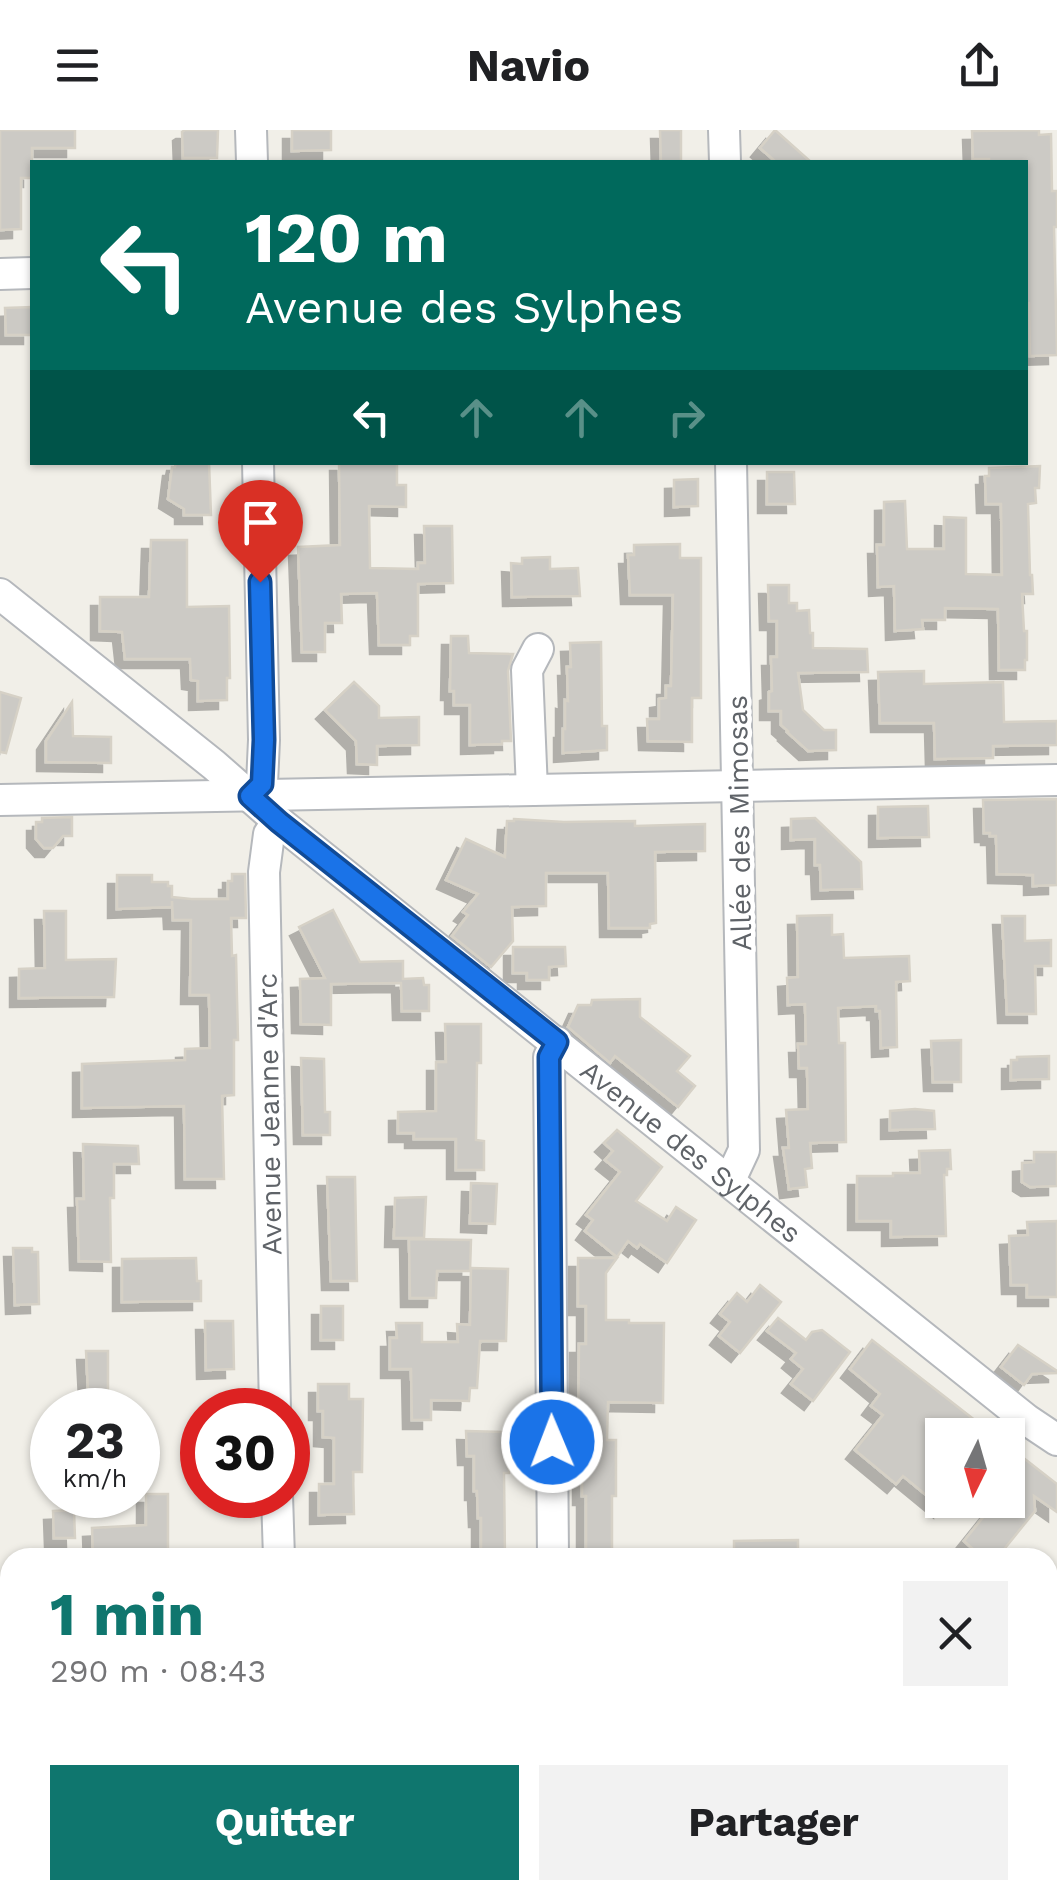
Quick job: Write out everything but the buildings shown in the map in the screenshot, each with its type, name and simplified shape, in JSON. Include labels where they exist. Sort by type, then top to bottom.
[{"type":"street","points":[[251,130],[252,160]]},
{"type":"street","points":[[724,130],[725,160]]},
{"type":"street","points":[[0,274],[30,273]]},
{"type":"street","points":[[250,796],[262,784],[264,740],[258,465]]},
{"type":"street","name":"Allée des Mimosas","points":[[730,1180],[744,1150],[731,465]]},
{"type":"street","name":"Avenue des Sylphes","points":[[0,594],[279,822],[1057,1440]]},
{"type":"street","points":[[532,790],[527,670],[538,649]]},
{"type":"street","points":[[0,800],[1057,780]]},
{"type":"street","name":"Avenue Jeanne d'Arc","points":[[275,1388],[264,872],[270,834],[279,822]]},
{"type":"street","points":[[553,1548],[549,1057],[557,1042]]},
{"type":"street","points":[[277,1518],[278,1548]]},
{"type":"route","points":[[260,582],[262,784],[250,796],[557,1042],[549,1057],[552,1442]]}]
